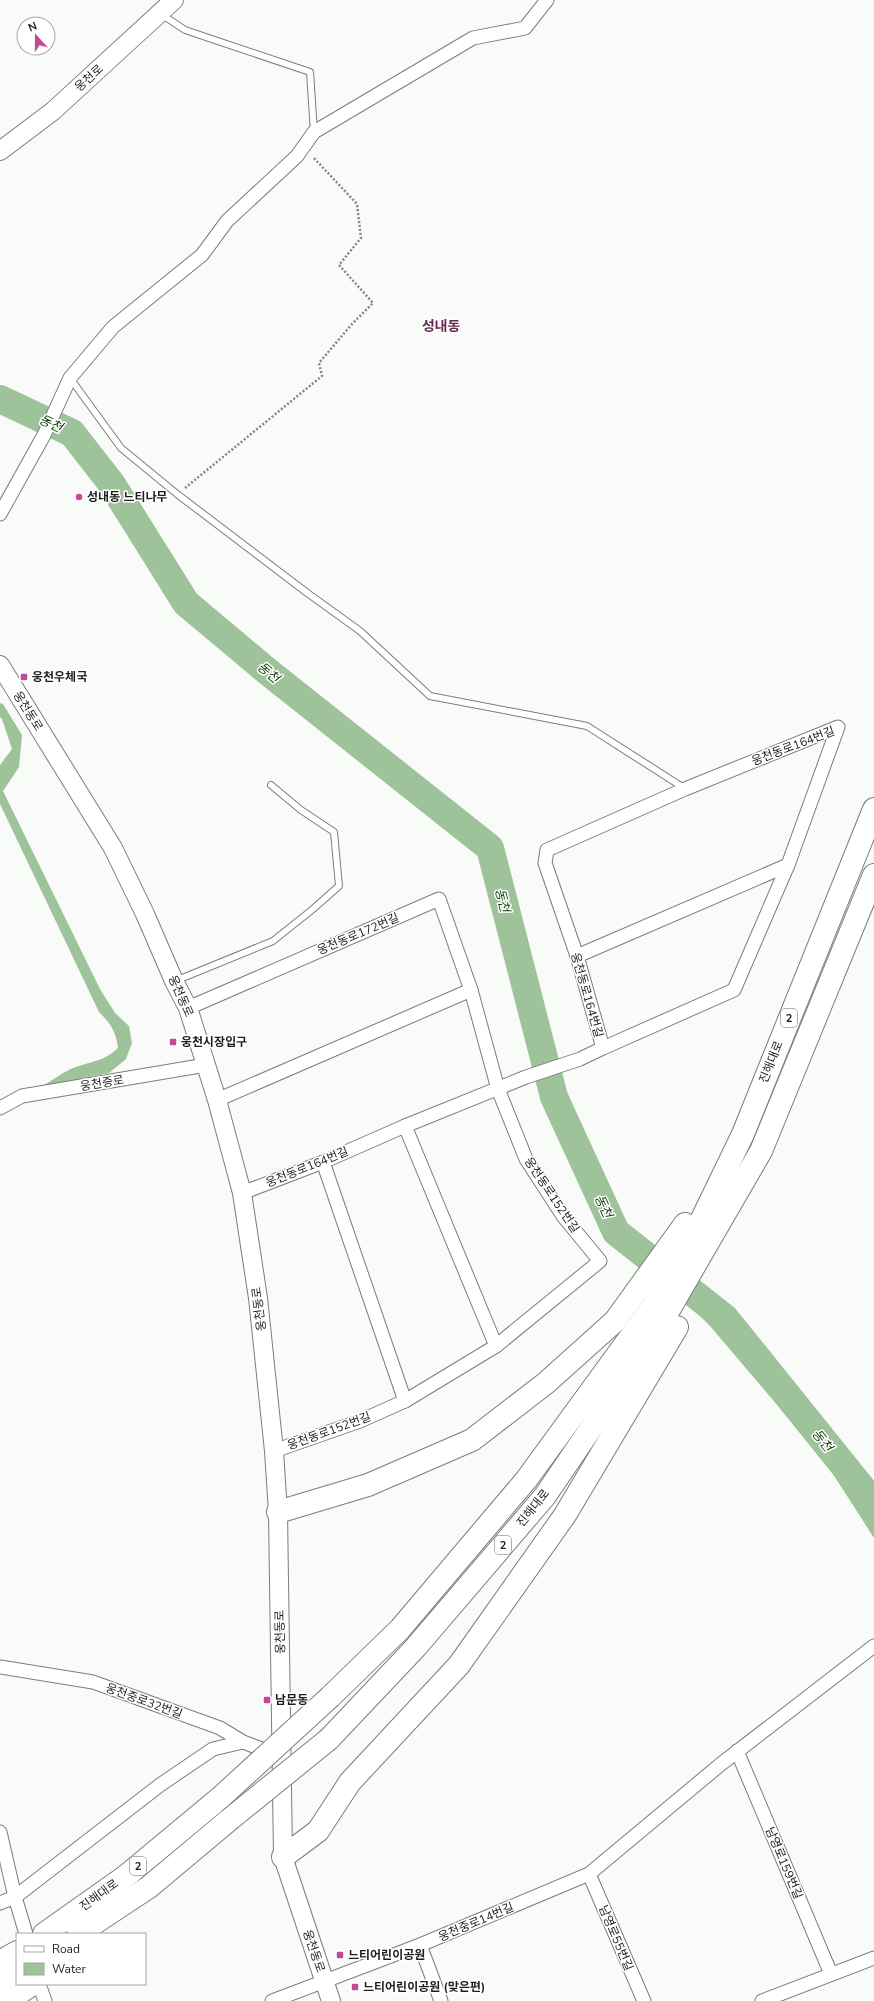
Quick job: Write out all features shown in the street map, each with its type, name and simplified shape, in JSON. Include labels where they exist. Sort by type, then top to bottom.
[{"type":"highway","name":"진해대로","points":[[704,1234],[874,809]]},
{"type":"highway","name":"진해대로","points":[[47,1932],[126,1876],[220,1797],[330,1697],[400,1629],[526,1480],[653,1306],[761,1151],[874,875]]},
{"type":"highway","points":[[278,1512],[368,1485],[472,1440],[546,1383],[615,1321],[644,1283],[704,1234]]},
{"type":"highway","name":"2","points":[[662,1338],[704,1234]]},
{"type":"highway","name":"진해대로","points":[[80,1933],[149,1887],[329,1739],[416,1647],[545,1496],[662,1338]]},
{"type":"highway","points":[[283,1857],[318,1831],[350,1782],[459,1665],[565,1515],[662,1338]]},
{"type":"highway","points":[[98,1933],[132,1899]]},
{"type":"main road","name":"웅천로","points":[[0,151],[53,110],[174,0]]},
{"type":"main road","name":"웅천동로","points":[[0,665],[113,848],[145,914],[174,981],[188,1008],[217,1100],[242,1193],[258,1298],[274,1451],[278,1512],[283,1857],[331,2001]]},
{"type":"street","points":[[0,514],[44,435],[70,378],[113,327],[202,255],[227,221],[288,165],[312,135],[473,38],[525,28],[547,0]]},
{"type":"street","name":"웅천동로164번길","points":[[242,1193],[323,1162],[404,1126],[498,1090],[526,1077],[580,1059],[734,990],[788,865],[838,727],[685,789],[547,850],[545,863],[577,956],[603,1048]]},
{"type":"street","points":[[577,956],[788,865]]},
{"type":"street","name":"웅천동로172번길","points":[[188,1008],[439,899],[471,990],[498,1090]]},
{"type":"street","points":[[217,1100],[471,990]]},
{"type":"street","name":"웅천중로","points":[[0,1108],[22,1096],[206,1065]]},
{"type":"street","name":"웅천동로152번길","points":[[274,1451],[360,1421],[405,1401],[496,1346],[600,1260],[563,1216],[526,1159],[498,1090]]},
{"type":"street","points":[[404,1126],[496,1346]]},
{"type":"street","points":[[323,1162],[405,1401]]},
{"type":"street","points":[[589,1874],[737,1751],[873,1650]]},
{"type":"street","name":"웅천중로32번길","points":[[0,1667],[93,1682],[220,1728],[243,1742],[282,1757]]},
{"type":"street","points":[[0,1903],[15,1897],[166,1781],[213,1749],[243,1742]]},
{"type":"street","name":"남영로159번길","points":[[737,1751],[831,1974]]},
{"type":"street","points":[[0,1832],[15,1897],[26,1933]]},
{"type":"street","name":"웅천중로14번길","points":[[272,2001],[420,1945],[589,1874]]},
{"type":"street","name":"남영로55번길","points":[[589,1874],[644,2001]]},
{"type":"street","points":[[420,1945],[441,2001]]},
{"type":"street","points":[[762,2001],[874,1958]]},
{"type":"street","points":[[39,1985],[44,2001]]},
{"type":"lane","points":[[159,13],[185,30],[310,72],[312,135]]},
{"type":"lane","points":[[70,378],[121,448],[177,494],[360,631],[430,696],[587,726],[685,789]]},
{"type":"lane","points":[[174,981],[273,941],[313,910],[339,886],[334,832],[301,810],[272,786]]},
{"type":"path","points":[[177,494],[322,376],[319,363],[352,324],[373,303],[339,265],[361,238],[357,204],[313,158],[312,135]]},
{"type":"water","points":[[0,703],[3,704],[22,735],[19,767],[3,791],[100,989],[115,1013],[129,1026],[132,1043],[126,1059],[109,1073],[43,1086],[67,1071],[106,1057],[118,1048],[114,1032],[99,1012],[0,804],[0,765],[12,749],[0,717]]},
{"type":"water","points":[[616,1232],[725,1318],[874,1503],[874,1538],[824,1460],[710,1326]]},
{"type":"waterway","name":"동천","points":[[0,399],[72,433],[111,483],[186,603],[267,671],[490,848],[554,1097],[616,1232],[725,1318],[874,1503]]},
{"type":"place","name":"성내동 느티나무","points":[[79,497]]},
{"type":"place","name":"웅천우체국","points":[[24,677]]},
{"type":"place","name":"웅천시장입구","points":[[173,1042]]},
{"type":"place","name":"남문동","points":[[267,1700]]},
{"type":"place","name":"느티어린이공원","points":[[340,1955]]},
{"type":"place","name":"느티어린이공원 (맞은편)","points":[[355,1987]]},
{"type":"district","name":"성내동","points":[[441,326]]}]
